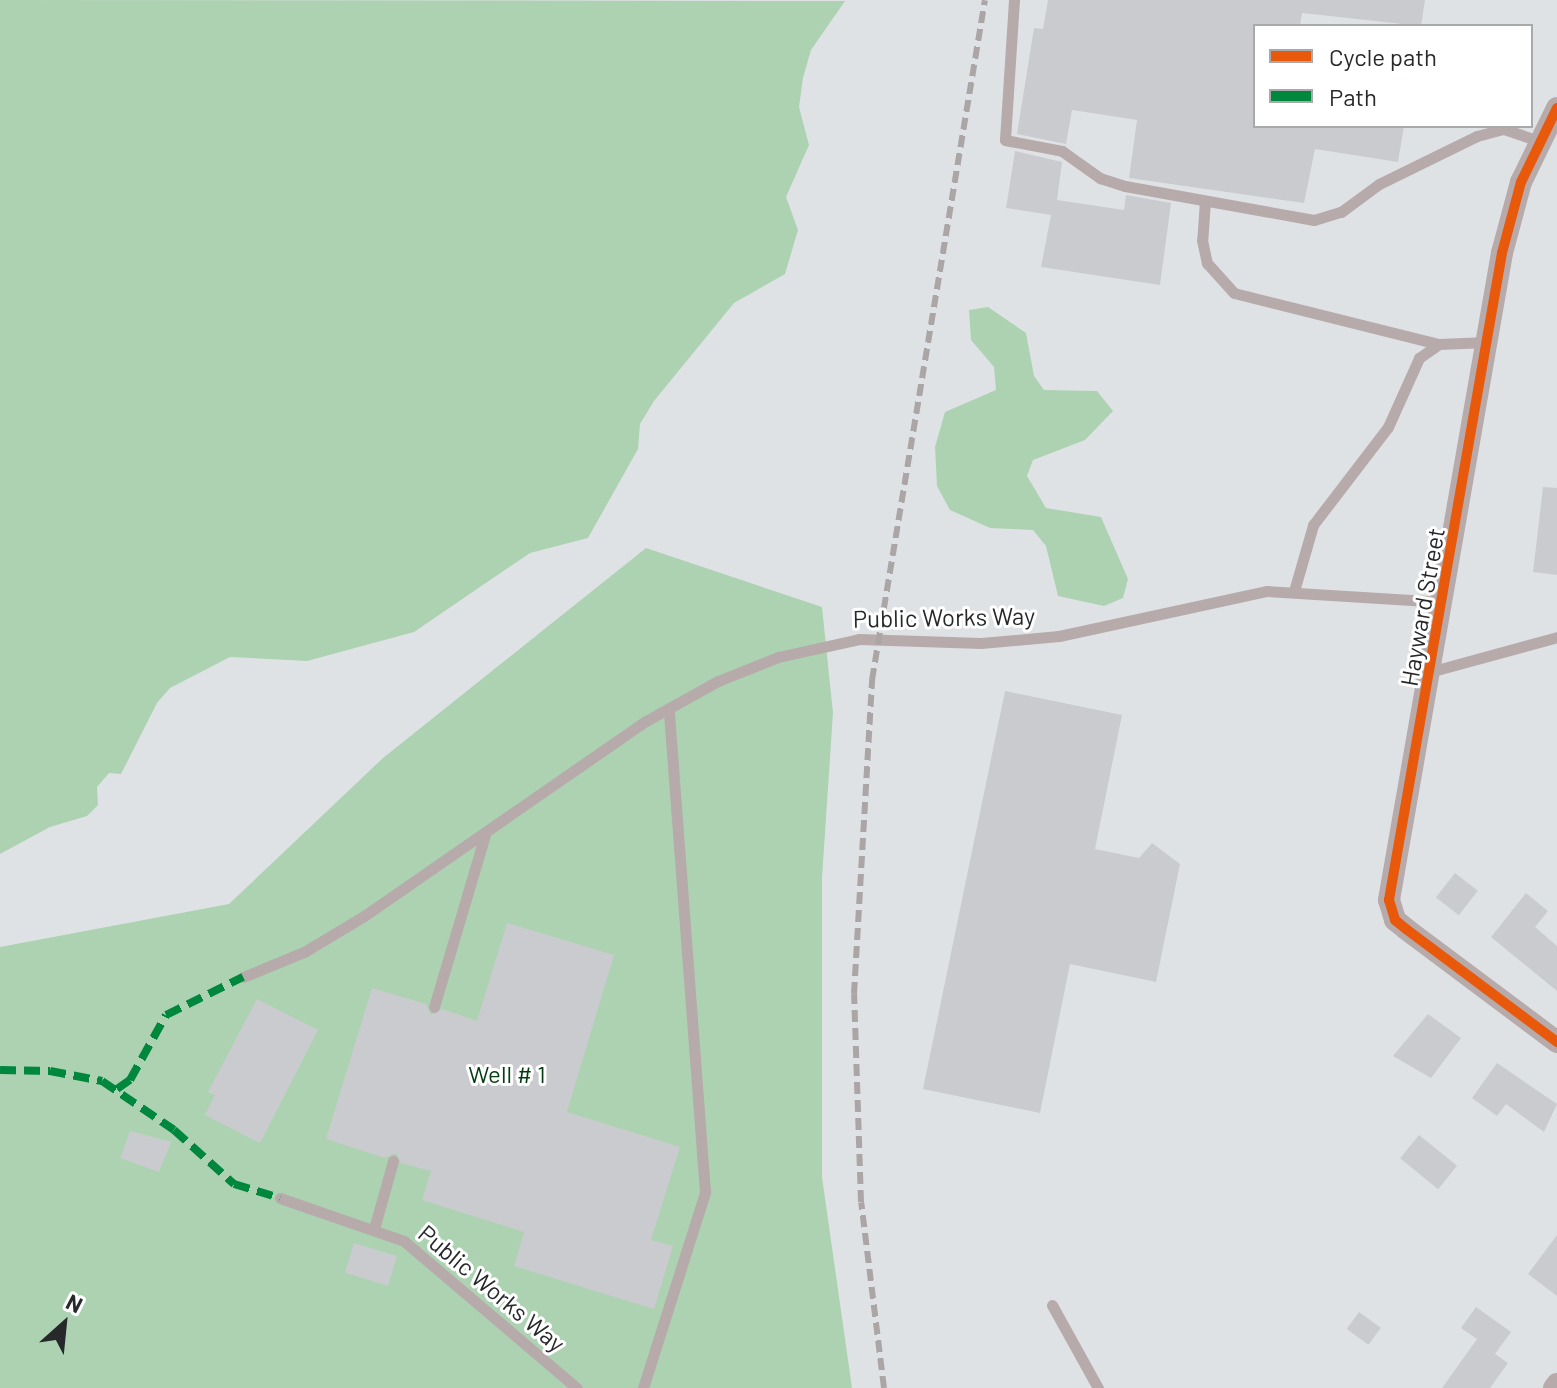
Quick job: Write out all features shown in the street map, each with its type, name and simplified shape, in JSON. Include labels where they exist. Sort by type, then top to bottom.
[{"type":"street","name":"Hayward Street","points":[[1557,108],[1548,135],[1521,182],[1506,234],[1433,671],[1396,849],[1391,911],[1406,929],[1557,1042]]},
{"type":"lane","points":[[1014,0],[1005,140],[1062,151],[1100,178],[1125,186],[1326,218],[1379,184],[1477,136],[1504,129],[1548,135]]},
{"type":"lane","points":[[1205,201],[1202,240],[1207,263],[1234,293],[1439,344],[1487,342]]},
{"type":"lane","points":[[1294,591],[1313,525],[1388,427],[1419,358],[1439,344]]},
{"type":"lane","name":"Public Works Way","points":[[243,977],[327,940],[669,708],[751,667],[843,641],[981,643],[1059,636],[1174,615],[1241,595],[1294,591],[1444,602]]},
{"type":"lane","points":[[1433,671],[1557,637]]},
{"type":"lane","points":[[643,1388],[705,1192],[669,708]]},
{"type":"lane","points":[[434,1007],[485,835]]},
{"type":"lane","points":[[374,1229],[393,1161]]},
{"type":"lane","name":"Public Works Way","points":[[280,1198],[374,1229],[416,1250],[577,1388]]},
{"type":"lane","points":[[1052,1305],[1098,1388]]},
{"type":"green space","points":[[0,0],[845,1],[811,50],[803,78],[799,107],[809,145],[786,197],[798,230],[785,274],[734,303],[654,401],[640,424],[638,449],[588,538],[530,553],[414,632],[307,661],[230,657],[170,688],[157,703],[121,774],[109,773],[97,787],[98,805],[87,816],[50,827],[0,854]]},
{"type":"green space","points":[[988,307],[1026,333],[1034,376],[1044,390],[1097,391],[1113,411],[1085,440],[1033,460],[1027,476],[1046,508],[1101,517],[1128,579],[1123,598],[1104,606],[1058,596],[1046,546],[1033,530],[990,528],[950,510],[937,486],[935,447],[945,412],[996,390],[994,367],[971,340],[969,310]]},
{"type":"green space","name":"Well # 1","points":[[646,548],[822,607],[833,713],[822,878],[822,1177],[852,1388],[0,1388],[0,947],[229,904],[383,758]]},
{"type":"building","points":[[1048,0],[1425,0],[1421,24],[1302,13],[1300,24],[1253,24],[1253,128],[1404,128],[1398,162],[1315,149],[1304,203],[1129,178],[1137,120],[1072,110],[1066,144],[1017,134],[1034,28],[1043,29]]},
{"type":"building","points":[[1015,151],[1062,162],[1057,200],[1124,210],[1126,195],[1171,203],[1160,285],[1041,267],[1051,215],[1006,208]]},
{"type":"building","points":[[1543,487],[1557,488],[1557,575],[1533,572]]},
{"type":"building","points":[[1005,691],[1122,715],[1095,849],[1139,858],[1152,843],[1180,864],[1156,982],[1070,964],[1040,1113],[923,1089]]},
{"type":"building","points":[[1455,873],[1478,891],[1459,915],[1436,897]]},
{"type":"building","points":[[1526,893],[1548,911],[1535,927],[1557,946],[1557,991],[1491,937]]},
{"type":"building","points":[[507,923],[614,955],[567,1112],[680,1147],[651,1240],[673,1246],[654,1309],[514,1266],[524,1232],[422,1200],[431,1171],[401,1163],[396,1153],[385,1158],[326,1139],[372,988],[426,1004],[431,1015],[442,1009],[477,1021]]},
{"type":"building","points":[[257,999],[318,1030],[260,1143],[205,1115],[215,1095],[208,1092]]},
{"type":"building","points":[[1428,1014],[1461,1038],[1431,1078],[1393,1056]]},
{"type":"building","points":[[1497,1063],[1557,1104],[1544,1132],[1506,1104],[1497,1116],[1472,1098]]},
{"type":"building","points":[[130,1131],[171,1142],[159,1172],[120,1158]]},
{"type":"building","points":[[1419,1135],[1457,1166],[1438,1189],[1400,1158]]},
{"type":"building","points":[[1557,1235],[1557,1296],[1528,1274]]},
{"type":"building","points":[[354,1243],[397,1256],[388,1286],[345,1273]]},
{"type":"building","points":[[1476,1307],[1511,1332],[1495,1354],[1508,1363],[1490,1388],[1442,1388],[1477,1339],[1461,1328]]},
{"type":"building","points":[[1359,1312],[1381,1328],[1368,1345],[1347,1329]]},
{"type":"railway","points":[[884,1388],[861,1202],[854,994],[872,680],[985,0]]},
{"type":"marked path","points":[[117,1089],[130,1080],[166,1015],[243,977]]},
{"type":"marked path","points":[[0,1070],[50,1071],[102,1081],[174,1130],[234,1184],[280,1198]]},
{"type":"cycle path","points":[[1557,108],[1521,182],[1502,253],[1389,900],[1395,920],[1557,1042]]}]
